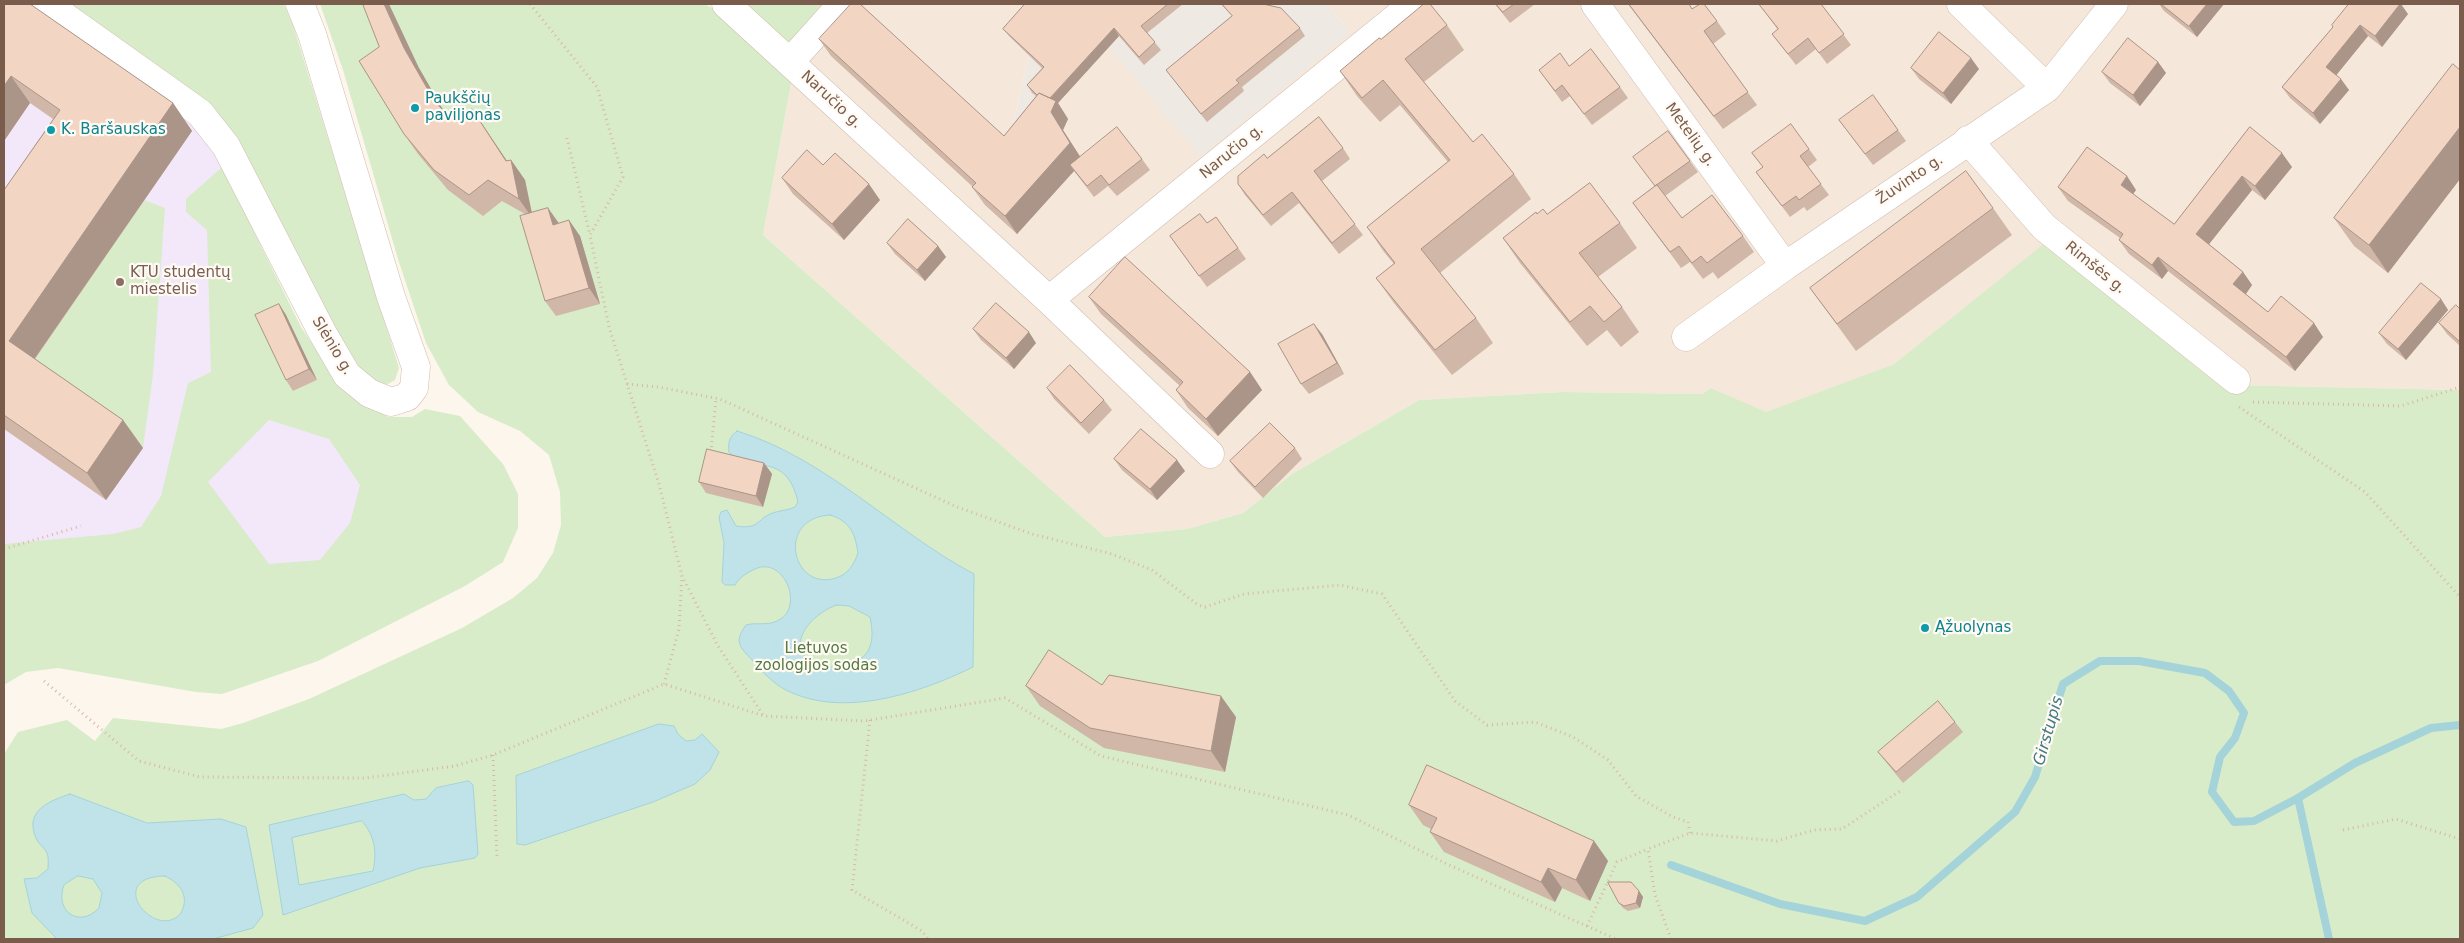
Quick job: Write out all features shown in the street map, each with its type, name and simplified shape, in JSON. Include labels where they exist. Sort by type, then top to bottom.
[{"type":"street","name":"Slėnio g.","points":[[47,4],[200,113],[226,146],[322,332],[347,375],[369,393],[391,402],[407,397],[414,388],[416,367],[391,297],[312,34],[300,4]]},
{"type":"street","name":"Naručio g.","points":[[726,4],[1049,300],[1210,454]]},
{"type":"street","name":"Naručio g.","points":[[790,62],[842,4]]},
{"type":"street","name":"Naručio g.","points":[[1049,300],[1413,4]]},
{"type":"street","name":"Metelių g.","points":[[1595,4],[1784,266]]},
{"type":"street","points":[[1960,4],[2046,88]]},
{"type":"street","name":"Žuvinto g.","points":[[1686,336],[1784,266],[2046,88],[2114,4]]},
{"type":"street","name":"Rimšės g.","points":[[1968,140],[2044,227],[2241,396]]},
{"type":"path","points":[[530,4],[597,87],[623,177],[590,235]]},
{"type":"path","points":[[567,138],[609,327],[659,484],[682,576],[718,646],[764,716]]},
{"type":"path","points":[[627,384],[658,387],[716,398],[957,507],[1032,534],[1112,554],[1152,570],[1198,605],[1204,607],[1244,594],[1340,585],[1382,594],[1455,701],[1487,725],[1535,722],[1573,737],[1608,760],[1636,796],[1673,817],[1688,822],[1690,832]]},
{"type":"path","points":[[2241,396],[2401,406],[2460,387]]},
{"type":"path","points":[[2241,396],[2365,492],[2460,597]]},
{"type":"path","points":[[709,462],[716,398]]},
{"type":"path","points":[[4,549],[81,526]]},
{"type":"path","points":[[664,684],[679,629],[682,576]]},
{"type":"path","points":[[44,681],[139,761],[200,777],[366,778],[455,766],[493,755],[664,684],[764,716],[870,720],[1005,698],[1101,756],[1348,815],[1448,864],[1616,939]]},
{"type":"path","points":[[870,720],[852,890],[922,931],[928,939]]},
{"type":"path","points":[[493,755],[497,858]]},
{"type":"path","points":[[1587,926],[1617,862],[1690,832],[1777,841],[1814,830],[1842,829],[1900,791]]},
{"type":"path","points":[[2343,830],[2396,819],[2460,839]]},
{"type":"path","points":[[1648,849],[1655,895],[1671,939]]},
{"type":"shaded area","name":"KTU studentų miestelis","points":[[4,4],[188,4],[266,185],[245,361],[386,461],[363,569],[4,591]]},
{"type":"shaded area","points":[[857,4],[1037,4],[1029,56],[1010,136],[1051,111],[1109,47],[1350,32],[1327,4],[2460,4],[2460,390],[2230,385],[2045,244],[1894,364],[1766,413],[1711,388],[1702,394],[1563,392],[1419,400],[1292,474],[1243,513],[1187,529],[1105,537],[763,235],[792,78]]},
{"type":"shaded area","points":[[1037,4],[1327,4],[1350,32],[1200,157],[1109,47],[1051,111],[1010,137],[1029,56],[1009,36]]},
{"type":"green space","points":[[70,4],[284,4],[293,25],[399,368],[395,380],[386,385],[374,383],[358,367],[318,304],[234,134],[212,105]]},
{"type":"green space","name":"Lietuvos zoologijos sodas","points":[[320,4],[704,4],[719,11],[792,78],[763,235],[1105,537],[1187,529],[1243,513],[1292,474],[1419,400],[1563,392],[1702,394],[1711,388],[1766,412],[1894,364],[2045,243],[2230,385],[2460,390],[2460,939],[4,939],[4,754],[18,732],[67,720],[95,741],[113,718],[221,729],[243,723],[309,699],[462,628],[513,598],[537,578],[553,553],[561,525],[560,492],[549,455],[520,431],[478,412],[449,385],[426,343],[398,259],[343,70]]},
{"type":"green space","points":[[745,4],[827,4],[790,49]]},
{"type":"green space","points":[[222,167],[301,327],[331,372],[361,400],[388,417],[412,417],[425,409],[460,416],[503,464],[518,494],[518,528],[503,562],[465,586],[318,661],[222,694],[196,692],[58,668],[26,672],[4,685],[4,544],[113,534],[141,527],[161,496],[188,383],[211,372],[207,230],[186,212],[186,199]],"holes":[[[286,315],[317,380],[293,391]],[[269,420],[329,439],[360,485],[350,523],[320,560],[269,564],[208,482]]]},
{"type":"green space","points":[[144,200],[165,208],[153,375],[143,448],[28,368]]},
{"type":"water","points":[[737,431],[769,443],[830,477],[944,557],[974,574],[973,667],[929,686],[906,693],[856,702],[832,702],[808,698],[786,690],[764,673],[741,647],[740,636],[746,625],[777,621],[786,615],[790,606],[788,585],[774,569],[764,567],[747,573],[735,585],[725,585],[722,582],[724,543],[719,517],[721,512],[727,510],[736,526],[750,526],[755,525],[770,514],[795,507],[798,502],[792,486],[785,475],[776,469],[738,459],[729,452],[730,440]],"holes":[[[830,515],[847,524],[855,539],[858,553],[852,565],[844,574],[836,578],[821,579],[809,574],[800,565],[796,553],[796,540],[802,528],[813,519]],[[837,605],[849,606],[870,617],[872,634],[870,647],[863,657],[849,664],[831,667],[814,664],[802,652],[800,643],[802,635],[821,613]]]},
{"type":"water","points":[[659,724],[674,726],[678,734],[686,741],[695,740],[702,734],[719,752],[710,770],[695,784],[653,802],[525,845],[517,844],[516,776]]},
{"type":"water","points":[[469,781],[473,785],[478,854],[475,858],[420,868],[283,915],[269,825],[404,794],[414,800],[426,799],[436,788]],"holes":[[[362,821],[374,844],[373,871],[299,885],[292,838]]]},
{"type":"water","points":[[70,794],[147,823],[221,819],[246,827],[263,915],[253,928],[213,939],[57,939],[32,913],[24,879],[37,878],[48,869],[48,855],[38,842],[33,829],[33,821],[36,814],[47,804]],"holes":[[[78,876],[93,879],[102,893],[99,908],[84,917],[76,917],[70,914],[62,903],[64,885]],[[165,876],[179,886],[184,896],[184,907],[181,913],[171,920],[159,920],[148,915],[140,906],[136,896],[137,886],[147,879]]]},
{"type":"building","points":[[4,4],[30,4],[173,103],[9,341],[123,420],[87,473],[4,415],[4,190],[60,110],[11,76],[4,86]]},
{"type":"building","name":"Paukščių paviljonas","points":[[363,4],[384,4],[404,48],[435,102],[450,117],[472,109],[506,161],[511,160],[519,199],[488,180],[469,195],[434,170],[404,134],[359,61],[379,47]]},
{"type":"building","points":[[851,4],[860,4],[1004,136],[1039,93],[1056,101],[1051,112],[1070,143],[1005,216],[972,187],[976,183],[819,39]]},
{"type":"building","points":[[1025,4],[1168,4],[1141,26],[1155,42],[1139,57],[1114,28],[1050,98],[1039,93],[1037,95],[1027,85],[1044,67],[1003,29]]},
{"type":"building","points":[[1222,4],[1263,4],[1281,8],[1300,28],[1236,80],[1239,83],[1201,114],[1166,70],[1232,16]]},
{"type":"building","points":[[1424,4],[1430,4],[1447,25],[1405,59],[1473,142],[1482,134],[1514,174],[1421,249],[1476,318],[1435,350],[1376,278],[1395,263],[1367,227],[1450,160],[1383,80],[1362,98],[1340,71]]},
{"type":"building","points":[[1496,4],[1514,4],[1503,12]]},
{"type":"building","points":[[1629,4],[1689,4],[1692,9],[1700,4],[1704,4],[1717,21],[1704,31],[1748,92],[1714,116]]},
{"type":"building","points":[[1759,4],[1821,4],[1844,34],[1819,53],[1808,38],[1788,54],[1772,34],[1778,29]]},
{"type":"building","points":[[2161,4],[2207,4],[2189,26]]},
{"type":"building","points":[[2349,4],[2400,4],[2375,36],[2360,25],[2326,67],[2341,79],[2313,113],[2282,87],[2333,27],[2332,25]]},
{"type":"building","points":[[1939,32],[1971,58],[1943,93],[1911,68]]},
{"type":"building","points":[[2128,38],[2158,62],[2133,95],[2102,72]]},
{"type":"building","points":[[1591,49],[1620,87],[1584,114],[1562,85],[1555,91],[1539,70],[1560,53],[1569,66]]},
{"type":"building","points":[[2453,64],[2460,70],[2460,127],[2369,245],[2334,218]]},
{"type":"building","points":[[1873,95],[1898,130],[1865,154],[1839,120]]},
{"type":"building","points":[[1319,117],[1343,148],[1314,171],[1355,224],[1332,243],[1292,192],[1263,215],[1238,184],[1238,176],[1264,154],[1267,158]]},
{"type":"building","points":[[1791,124],[1809,149],[1800,156],[1821,184],[1799,200],[1796,196],[1782,206],[1756,172],[1763,167],[1752,153]]},
{"type":"building","points":[[1117,127],[1142,159],[1109,185],[1101,175],[1087,186],[1070,165]]},
{"type":"building","points":[[2250,127],[2282,153],[2255,186],[2242,176],[2196,234],[2243,272],[2233,284],[2268,312],[2281,296],[2314,323],[2286,357],[2158,257],[2152,265],[2119,240],[2123,234],[2058,187],[2087,147],[2127,176],[2121,185],[2174,224]]},
{"type":"building","points":[[1668,131],[1690,161],[1655,186],[1633,157]]},
{"type":"building","points":[[807,150],[823,165],[835,153],[869,184],[832,224],[782,178]]},
{"type":"building","points":[[1966,171],[1993,208],[1837,324],[1810,288]]},
{"type":"building","points":[[1590,183],[1620,223],[1579,253],[1622,307],[1604,322],[1590,306],[1570,322],[1503,238],[1536,212],[1537,214],[1543,209],[1547,214]]},
{"type":"building","points":[[1657,185],[1682,218],[1712,195],[1743,236],[1707,263],[1701,256],[1692,263],[1679,246],[1670,252],[1633,203]]},
{"type":"building","points":[[548,208],[553,225],[569,220],[589,288],[545,301],[520,216]]},
{"type":"building","points":[[1200,214],[1207,223],[1216,217],[1238,248],[1199,276],[1170,236]]},
{"type":"building","points":[[908,219],[938,246],[917,270],[887,243]]},
{"type":"building","points":[[1125,257],[1250,372],[1206,419],[1176,390],[1183,382],[1089,297]]},
{"type":"building","points":[[2421,283],[2441,299],[2398,349],[2379,333]]},
{"type":"building","points":[[996,303],[1029,332],[1006,358],[973,329]]},
{"type":"building","points":[[279,304],[309,369],[286,380],[255,315]]},
{"type":"building","points":[[2456,305],[2460,309],[2459,341],[2439,323]]},
{"type":"building","points":[[1314,324],[1337,363],[1301,384],[1278,344]]},
{"type":"building","points":[[1070,365],[1104,400],[1081,423],[1047,388]]},
{"type":"building","points":[[1270,423],[1295,448],[1255,487],[1230,461]]},
{"type":"building","points":[[1141,429],[1177,460],[1150,489],[1114,459]]},
{"type":"building","points":[[707,449],[764,463],[756,496],[699,482]]},
{"type":"building","points":[[1049,650],[1102,685],[1109,675],[1221,696],[1211,751],[1090,728],[1026,686]]},
{"type":"building","points":[[1938,701],[1955,722],[1896,772],[1878,752]]},
{"type":"building","points":[[1427,765],[1594,841],[1576,880],[1548,868],[1541,882],[1430,832],[1437,818],[1409,805]]},
{"type":"building","points":[[1608,882],[1631,882],[1639,891],[1636,903],[1624,906],[1619,903]]},
{"type":"waterway","name":"Girstupis","points":[[1671,865],[1780,904],[1865,921],[1917,897],[2015,812],[2035,777],[2063,684],[2100,661],[2139,661],[2205,673],[2229,691],[2244,713],[2235,738],[2220,757],[2212,792],[2234,822],[2254,821],[2298,798],[2355,763],[2431,728],[2460,725]]},
{"type":"waterway","points":[[2298,798],[2329,939]]},
{"type":"place","name":"Paukščių paviljonas","points":[[415,108]]},
{"type":"place","name":"K. Baršauskas","points":[[51,130]]},
{"type":"place","name":"KTU studentų miestelis","points":[[120,282]]},
{"type":"place","name":"Ąžuolynas","points":[[1925,628]]}]
